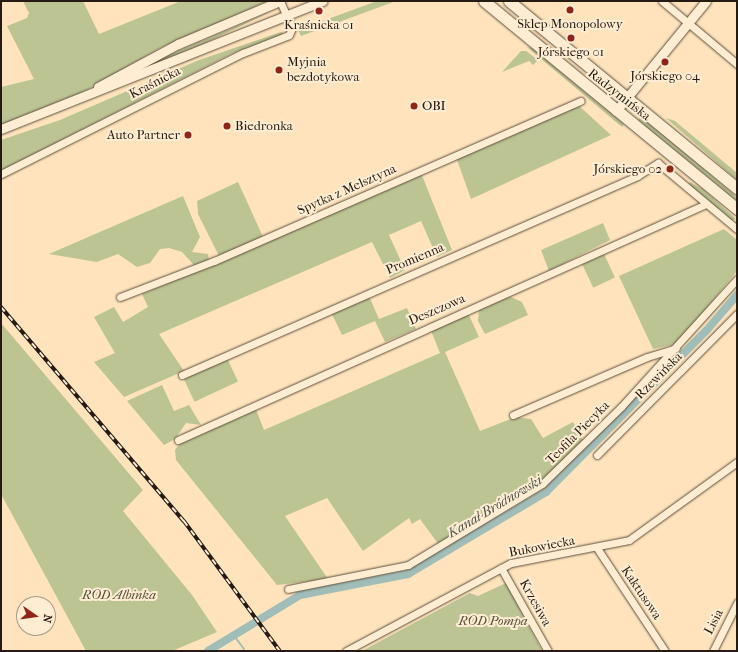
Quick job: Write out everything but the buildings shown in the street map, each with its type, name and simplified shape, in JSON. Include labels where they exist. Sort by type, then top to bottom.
[{"type":"main road","name":"Radzymińska","points":[[484,1],[737,209]]},
{"type":"main road","name":"Radzymińska","points":[[508,1],[737,188]]},
{"type":"street","name":"Kraśnicka","points":[[1,174],[243,53],[289,35],[292,28],[280,1]]},
{"type":"street","points":[[60,108],[178,44],[280,1]]},
{"type":"street","points":[[1,129],[60,108],[286,13],[322,1]]},
{"type":"street","points":[[662,1],[737,64]]},
{"type":"street","points":[[616,111],[706,1]]},
{"type":"street","name":"Spytka z Melsztyna","points":[[120,297],[214,261],[581,101]]},
{"type":"street","name":"Promienna","points":[[182,375],[637,176],[658,163],[706,204]]},
{"type":"street","points":[[706,204],[737,229]]},
{"type":"street","name":"Deszczowa","points":[[178,440],[706,204]]},
{"type":"street","name":"Teofila Piecyka","points":[[288,589],[404,567],[528,493],[566,463],[676,348],[737,279]]},
{"type":"street","name":"Rzewińska","points":[[597,455],[737,314]]},
{"type":"street","points":[[513,415],[647,357],[676,348]]},
{"type":"street","name":"Bukowiecka","points":[[346,651],[501,568],[629,540],[737,462]]},
{"type":"street","name":"Kaktusowa","points":[[597,548],[665,651]]},
{"type":"street","name":"Krzesiwa","points":[[501,568],[548,651]]},
{"type":"street","name":"Lisia","points":[[713,651],[737,603]]},
{"type":"green space","points":[[23,1],[83,1],[99,34],[181,1],[268,1],[160,48],[78,95],[1,126],[1,87],[34,79],[7,26],[27,18],[29,13]]},
{"type":"green space","points":[[377,1],[396,1],[301,36],[298,30]]},
{"type":"green space","points":[[270,12],[189,51],[130,74],[161,58]]},
{"type":"green space","points":[[281,32],[284,34],[233,53],[1,171],[1,140],[60,120],[199,60]]},
{"type":"green space","points":[[527,47],[532,48],[624,124],[622,127]]},
{"type":"green space","points":[[521,51],[526,51],[538,60],[533,65],[529,61],[502,72]]},
{"type":"green space","points":[[578,105],[611,135],[471,199],[456,157]]},
{"type":"green space","points":[[641,116],[737,197],[737,201],[638,120]]},
{"type":"green space","points":[[666,118],[675,121],[737,173],[737,180]]},
{"type":"green space","points":[[421,173],[452,250],[437,257],[421,221],[389,235],[405,270],[390,278],[372,242],[159,334],[184,371],[124,397],[94,362],[115,353],[94,317],[114,307],[123,322],[148,307],[142,294]]},
{"type":"green space","points":[[238,182],[263,237],[219,256],[198,214],[197,201]]},
{"type":"green space","points":[[690,182],[704,190],[736,219],[731,221],[688,185]]},
{"type":"green space","points":[[183,196],[200,237],[192,252],[208,254],[209,260],[194,265],[182,252],[169,248],[160,249],[150,263],[137,267],[118,254],[97,262],[49,254]]},
{"type":"green space","points":[[603,223],[610,240],[549,271],[541,250]]},
{"type":"green space","points":[[724,229],[737,240],[737,271],[677,344],[653,349],[619,276]]},
{"type":"green space","points":[[604,254],[615,278],[593,288],[582,264]]},
{"type":"green space","points":[[369,296],[379,319],[407,308],[416,329],[385,342],[375,321],[342,335],[331,312]]},
{"type":"green space","points":[[509,296],[522,302],[528,315],[485,334],[478,321],[479,310]]},
{"type":"green space","points":[[468,313],[479,337],[445,352],[480,431],[516,417],[531,419],[543,438],[573,422],[584,442],[550,476],[439,545],[420,519],[412,524],[409,518],[363,551],[327,498],[285,516],[328,579],[277,585],[176,460],[175,450],[181,442],[255,407],[264,430],[440,353],[430,328]]},
{"type":"green space","name":"ROD Albinka","points":[[1,323],[143,490],[123,511],[192,595],[217,632],[172,651],[86,651],[1,494]]},
{"type":"green space","points":[[227,358],[238,382],[194,402],[183,378]]},
{"type":"green space","points":[[162,385],[174,411],[189,405],[201,425],[186,423],[175,439],[164,445],[127,401]]},
{"type":"green space","name":"ROD Pompa","points":[[506,583],[542,651],[362,651],[470,593],[478,596]]},
{"type":"waterway","name":"Kanał Bródnowski","points":[[208,651],[300,595],[408,574],[546,492],[706,331],[737,295]]},
{"type":"waterway","points":[[235,637],[244,649]]},
{"type":"railway","points":[[1,307],[184,521],[280,651]]},
{"type":"place","name":"Sklep Monopolowy","points":[[570,10]]},
{"type":"place","name":"Kraśnicka 01","points":[[319,11]]},
{"type":"place","name":"Jórskiego 01","points":[[571,38]]},
{"type":"place","name":"Jórskiego 04","points":[[665,62]]},
{"type":"place","name":"Myjnia bezdotykowa","points":[[279,70]]},
{"type":"place","name":"OBI","points":[[414,106]]},
{"type":"place","name":"Biedronka","points":[[227,126]]},
{"type":"place","name":"Auto Partner","points":[[188,135]]},
{"type":"place","name":"Jórskiego 02","points":[[670,169]]}]
